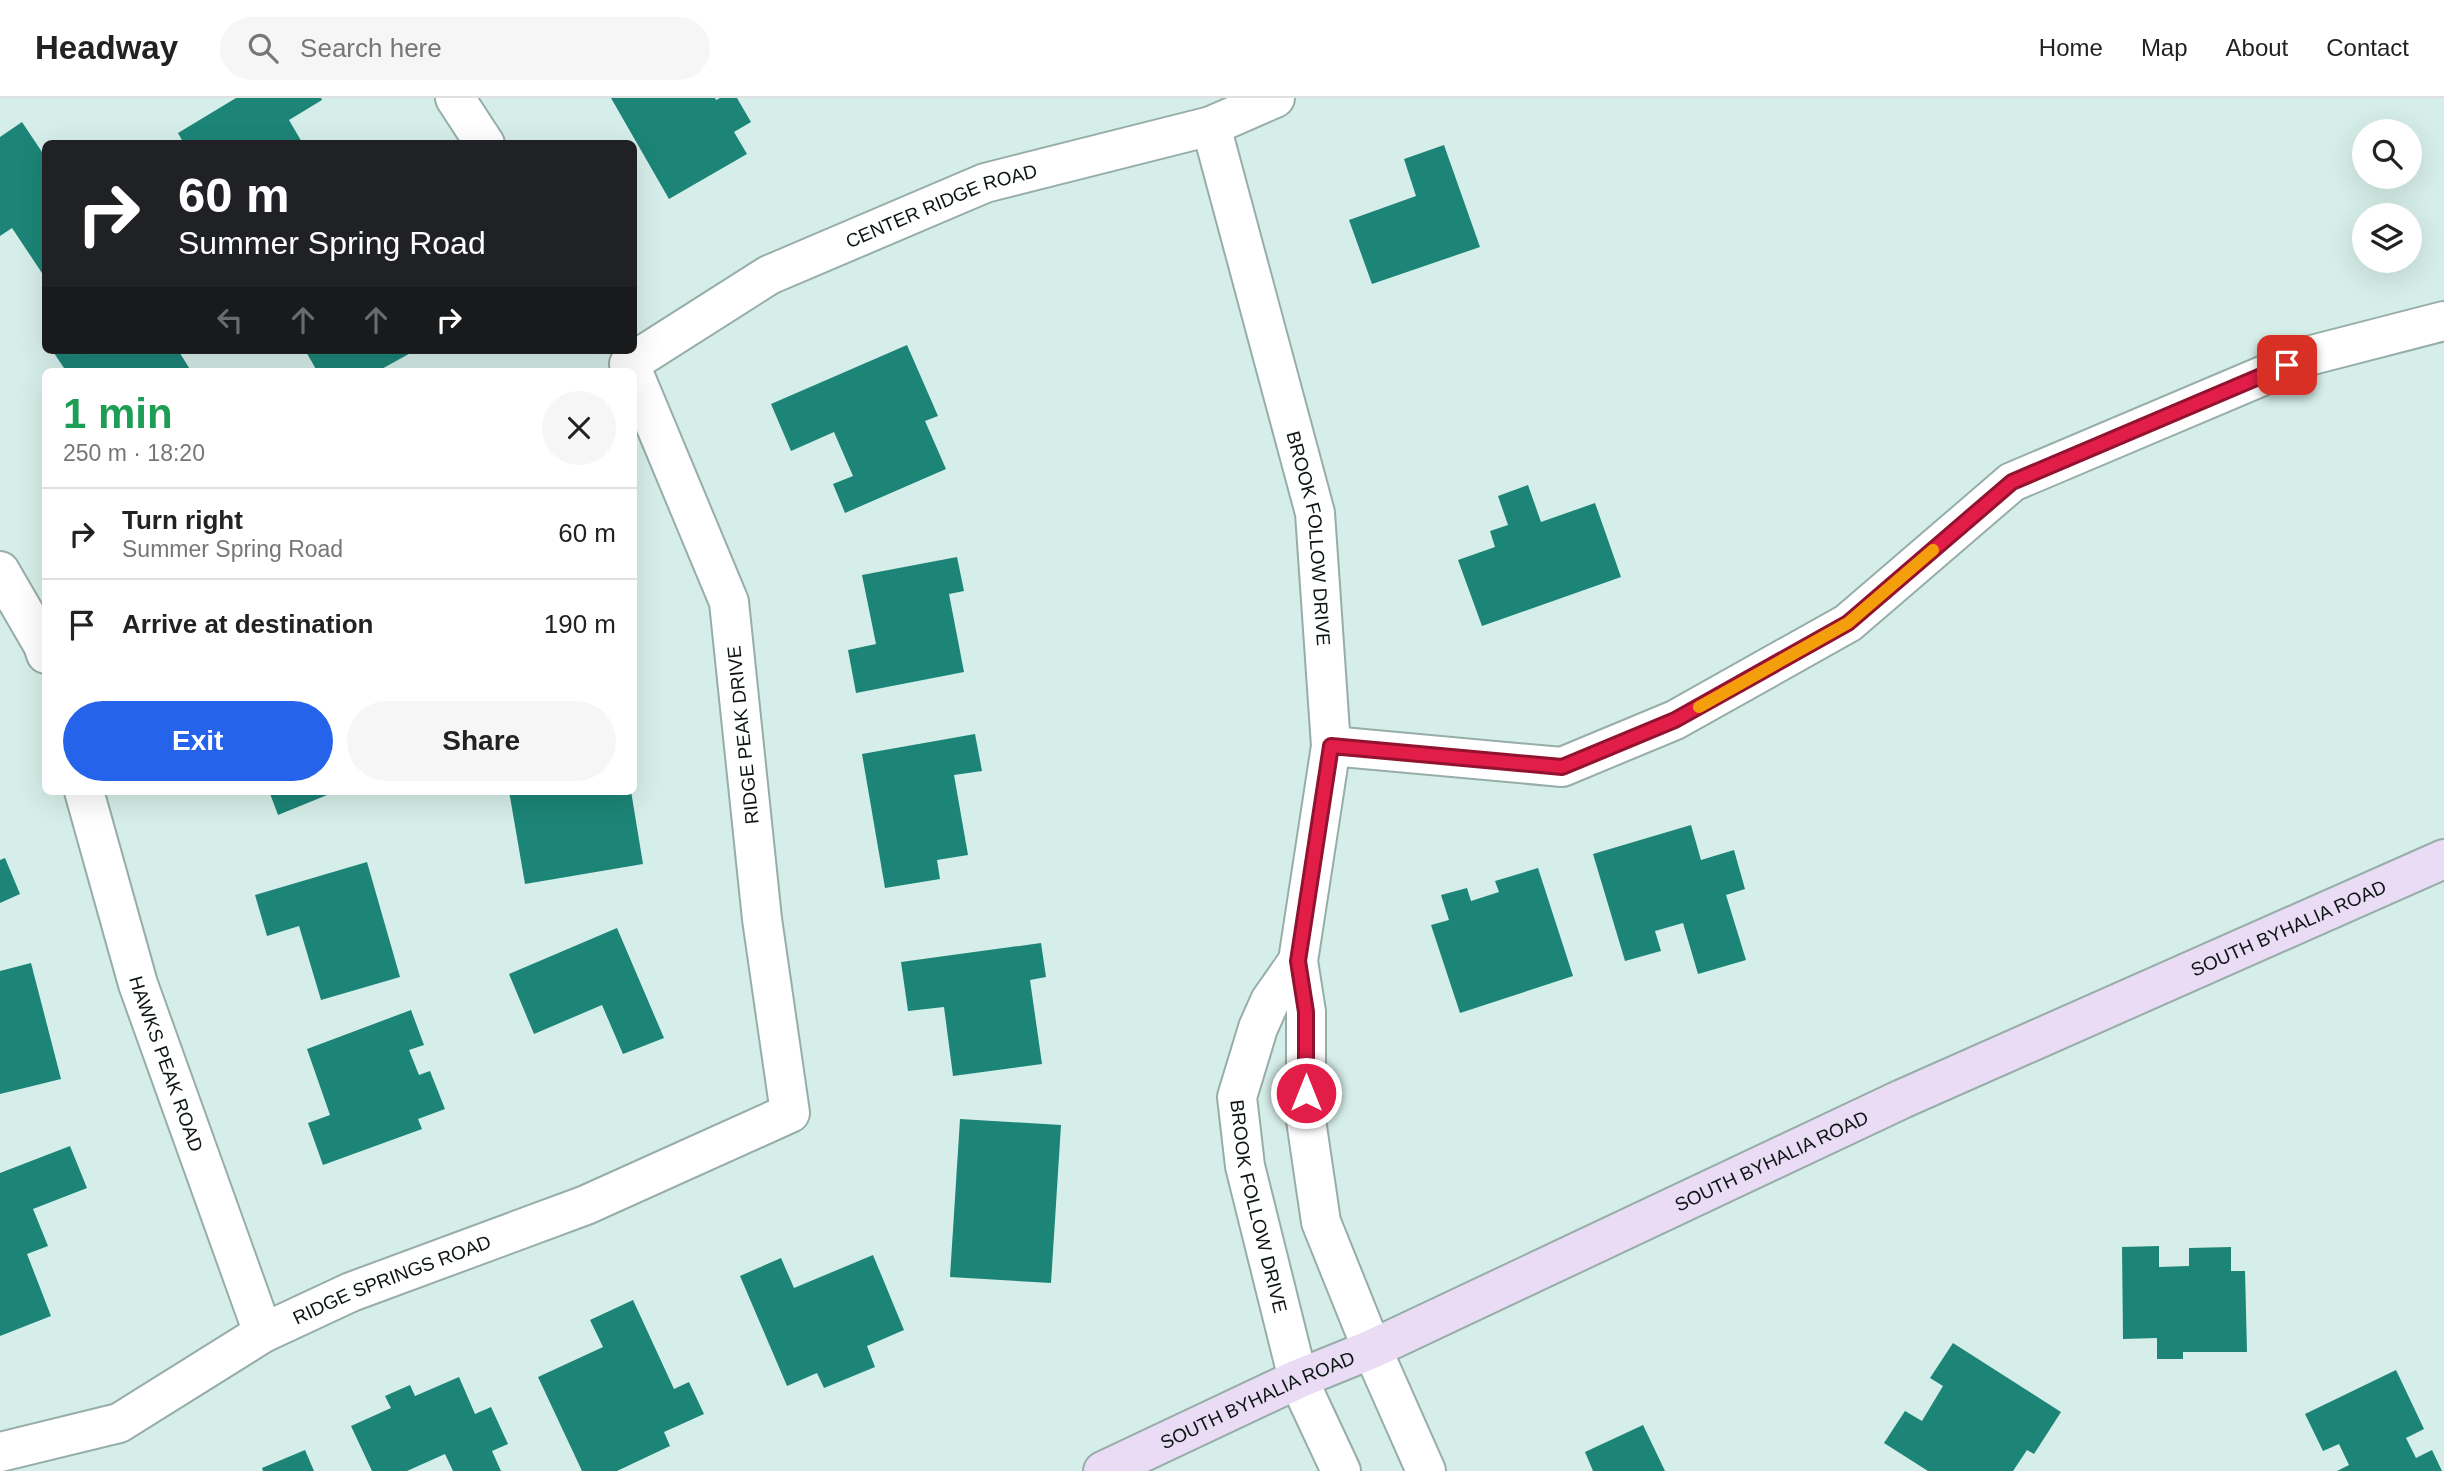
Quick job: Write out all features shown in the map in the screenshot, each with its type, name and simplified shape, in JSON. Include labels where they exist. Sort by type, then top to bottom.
[{"type":"main road","name":"SOUTH BYHALIA ROAD","points":[[1103,1471],[1298,1379],[1371,1349],[1902,1100],[2444,859]]},
{"type":"street","points":[[455,98],[482,140]]},
{"type":"street","name":"CENTER RIDGE ROAD","points":[[629,365],[769,275],[985,183],[1212,126],[1275,98]]},
{"type":"street","name":"BROOK FOLLOW DRIVE","points":[[1212,126],[1315,513],[1331,746],[1298,961],[1306,1012],[1306,1120],[1321,1222],[1371,1349],[1426,1471]]},
{"type":"street","points":[[1331,746],[1562,767],[1675,720],[1848,623],[2012,482],[2312,355],[2444,321]]},
{"type":"street","name":"RIDGE PEAK DRIVE","points":[[637,384],[729,602],[762,919],[790,1113]]},
{"type":"street","points":[[0,571],[42,643]]},
{"type":"street","name":"HAWKS PEAK ROAD","points":[[85,795],[138,984],[263,1333]]},
{"type":"street","name":"BROOK FOLLOW DRIVE","points":[[1298,961],[1266,1010],[1237,1097],[1245,1166],[1298,1379],[1340,1471]]},
{"type":"street","name":"RIDGE SPRINGS ROAD","points":[[0,1452],[119,1423],[263,1333],[351,1292],[586,1205],[790,1113]]},
{"type":"building","points":[[236,98],[322,100],[289,120],[301,140],[182,140],[178,133]]},
{"type":"building","points":[[611,98],[737,98],[751,122],[734,132],[747,154],[669,199]]},
{"type":"building","points":[[22,122],[42,152],[42,273],[12,228],[0,236],[0,137]]},
{"type":"building","points":[[1444,145],[1480,247],[1372,284],[1349,220],[1416,196],[1404,159]]},
{"type":"building","points":[[907,345],[938,416],[925,421],[946,469],[845,513],[833,484],[853,476],[834,432],[791,451],[771,404]]},
{"type":"building","points":[[55,354],[180,354],[189,368],[64,368]]},
{"type":"building","points":[[307,354],[409,354],[383,368],[315,368]]},
{"type":"building","points":[[1528,485],[1541,522],[1595,503],[1621,577],[1482,626],[1458,560],[1495,547],[1490,531],[1508,525],[1498,496]]},
{"type":"building","points":[[957,557],[964,591],[949,594],[964,672],[856,693],[848,650],[876,644],[862,575]]},
{"type":"building","points":[[975,734],[982,771],[954,775],[968,855],[937,860],[940,879],[885,888],[862,754]]},
{"type":"building","points":[[270,795],[327,795],[278,815]]},
{"type":"building","points":[[510,795],[632,795],[643,864],[525,884]]},
{"type":"building","points":[[1691,825],[1701,860],[1734,850],[1745,889],[1726,895],[1746,960],[1698,974],[1683,923],[1655,931],[1661,951],[1625,961],[1593,854]]},
{"type":"building","points":[[5,858],[20,894],[0,903],[0,860]]},
{"type":"building","points":[[367,862],[400,977],[321,1000],[299,926],[267,936],[255,895]]},
{"type":"building","points":[[1538,868],[1573,976],[1460,1013],[1431,925],[1449,920],[1441,895],[1467,888],[1471,901],[1499,892],[1495,881]]},
{"type":"building","points":[[617,928],[664,1038],[623,1054],[602,1005],[534,1034],[509,974]]},
{"type":"building","points":[[1041,943],[1046,977],[1030,980],[1042,1064],[953,1076],[944,1007],[908,1011],[901,962]]},
{"type":"building","points":[[31,963],[61,1079],[0,1094],[0,971]]},
{"type":"building","points":[[411,1010],[424,1045],[409,1050],[419,1075],[430,1071],[445,1109],[418,1119],[422,1129],[323,1165],[308,1123],[330,1115],[307,1049]]},
{"type":"building","points":[[960,1119],[1061,1125],[1051,1283],[950,1277]]},
{"type":"building","points":[[70,1146],[87,1188],[33,1209],[48,1246],[27,1254],[51,1316],[0,1336],[0,1173]]},
{"type":"building","points":[[2159,1246],[2159,1267],[2189,1266],[2189,1248],[2231,1247],[2231,1271],[2245,1271],[2247,1352],[2183,1352],[2183,1359],[2157,1359],[2157,1338],[2123,1339],[2122,1247]]},
{"type":"building","points":[[873,1255],[904,1330],[867,1346],[875,1367],[824,1388],[817,1373],[787,1386],[740,1276],[781,1258],[794,1288]]},
{"type":"building","points":[[633,1300],[674,1389],[689,1382],[704,1414],[664,1432],[670,1446],[617,1471],[582,1471],[538,1377],[603,1347],[590,1320]]},
{"type":"building","points":[[1953,1343],[2061,1412],[2034,1454],[2027,1450],[2013,1471],[1928,1471],[1884,1443],[1905,1411],[1922,1421],[1943,1386],[1930,1378]]},
{"type":"building","points":[[2396,1370],[2424,1429],[2406,1438],[2416,1458],[2432,1450],[2442,1471],[2337,1471],[2349,1465],[2339,1444],[2323,1451],[2305,1414]]},
{"type":"building","points":[[459,1377],[475,1414],[491,1407],[508,1444],[492,1451],[501,1471],[453,1471],[445,1454],[407,1471],[372,1471],[351,1426],[391,1408],[385,1396],[410,1385],[415,1396]]},
{"type":"building","points":[[1643,1425],[1665,1471],[1593,1471],[1585,1452]]},
{"type":"building","points":[[305,1450],[314,1471],[263,1471],[262,1468]]},
{"type":"slow traffic","points":[[1699,707],[1848,623],[1933,550]]},
{"type":"route","points":[[1306,1093],[1306,1012],[1298,961],[1331,746],[1562,767],[1675,720],[1848,623],[2012,482],[2287,365]]}]
